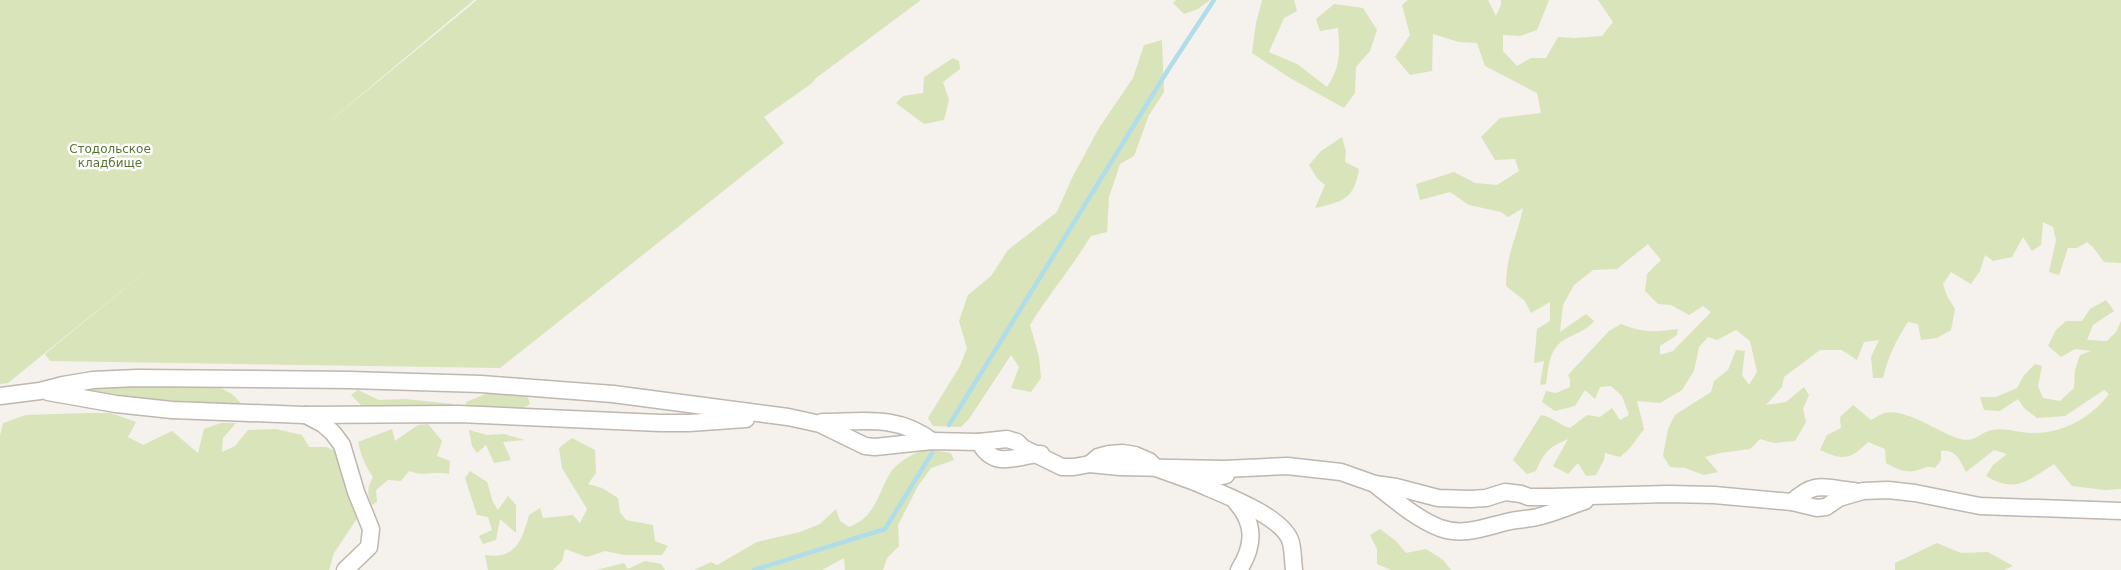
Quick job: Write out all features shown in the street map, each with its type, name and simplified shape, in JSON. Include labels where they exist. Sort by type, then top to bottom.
[{"type":"street","points":[[0,396],[40,392],[62,385],[137,378],[368,380],[480,384],[594,392],[788,417],[820,424],[865,446],[875,448],[932,441],[979,442],[1007,439],[1062,467],[1074,467],[1094,461],[1120,467],[1156,468],[1287,466],[1341,472],[1375,484],[1396,487],[1438,498],[1486,498],[1505,492],[1529,497],[1714,495],[1792,502],[1817,508],[1826,506],[1839,498],[1863,491],[1888,490],[1915,493],[1980,506],[2121,511]]},
{"type":"street","points":[[40,392],[116,404],[172,410],[304,415],[459,414],[689,423],[788,417]]},
{"type":"street","points":[[304,415],[323,424],[342,445],[356,492],[371,529],[369,548],[344,570]]},
{"type":"street","points":[[807,421],[854,420],[891,422],[917,430],[932,441]]},
{"type":"street","points":[[1156,468],[1195,482],[1280,524],[1291,541],[1294,570]]},
{"type":"street","points":[[1195,482],[1250,468]]},
{"type":"street","points":[[1375,484],[1424,520],[1441,528],[1461,532],[1475,531],[1513,521],[1539,517],[1602,497]]},
{"type":"street","points":[[1234,500],[1245,512],[1251,526],[1250,541],[1244,562],[1239,570]]},
{"type":"green space","name":"Стодольское кладбище","points":[[0,0],[474,0],[313,135],[477,0],[921,0],[816,78],[811,84],[764,117],[784,143],[500,368],[50,361],[45,354],[162,258],[8,383],[0,384]]},
{"type":"green space","points":[[1176,0],[1210,0],[1198,9],[1184,14],[1173,3]]},
{"type":"green space","points":[[1262,0],[1294,0],[1297,11],[1284,18],[1269,52],[1297,64],[1327,87],[1332,80],[1337,65],[1338,28],[1320,31],[1316,19],[1334,4],[1363,8],[1377,30],[1370,51],[1356,67],[1355,93],[1344,108],[1290,78],[1252,53],[1256,23]]},
{"type":"green space","points":[[1408,0],[1488,0],[1496,16],[1501,0],[1549,0],[1537,30],[1520,36],[1503,35],[1503,51],[1517,66],[1531,58],[1546,58],[1558,37],[1602,36],[1613,22],[1598,0],[2121,0],[2121,263],[2104,262],[2087,242],[2077,248],[2068,248],[2059,275],[2049,272],[2056,240],[2053,227],[2043,222],[2041,245],[2032,251],[2023,237],[2012,257],[1993,261],[1985,255],[1980,271],[1971,284],[1951,272],[1943,284],[1947,296],[1955,309],[1951,330],[1937,338],[1921,340],[1918,324],[1908,322],[1893,349],[1883,378],[1873,378],[1871,357],[1879,340],[1864,342],[1857,360],[1842,350],[1820,350],[1784,377],[1782,387],[1766,405],[1786,402],[1804,387],[1809,395],[1803,409],[1806,422],[1795,441],[1774,443],[1760,439],[1750,449],[1705,457],[1718,472],[1704,475],[1685,468],[1670,467],[1663,456],[1668,429],[1675,415],[1711,392],[1714,381],[1728,370],[1736,350],[1745,351],[1742,375],[1749,385],[1757,372],[1750,341],[1736,330],[1717,340],[1708,337],[1699,347],[1694,371],[1682,390],[1660,403],[1637,401],[1644,429],[1630,448],[1620,457],[1605,453],[1604,460],[1596,475],[1586,476],[1578,463],[1568,474],[1553,466],[1568,439],[1556,445],[1545,455],[1536,471],[1527,474],[1513,460],[1541,415],[1570,428],[1587,415],[1600,417],[1612,408],[1620,420],[1629,415],[1622,396],[1611,386],[1600,387],[1595,399],[1585,390],[1575,406],[1555,411],[1542,402],[1546,391],[1556,393],[1570,387],[1568,375],[1609,331],[1621,324],[1649,331],[1678,329],[1677,335],[1660,346],[1660,355],[1673,351],[1711,312],[1703,306],[1689,315],[1671,305],[1658,304],[1645,291],[1647,274],[1661,260],[1648,244],[1617,269],[1593,270],[1574,285],[1563,305],[1560,332],[1586,314],[1594,321],[1585,329],[1565,339],[1557,346],[1550,359],[1546,384],[1540,385],[1544,361],[1534,363],[1537,329],[1550,321],[1550,302],[1531,313],[1525,301],[1506,286],[1510,255],[1523,208],[1508,217],[1501,212],[1469,205],[1450,192],[1420,200],[1416,184],[1454,172],[1475,183],[1497,185],[1519,171],[1515,159],[1495,160],[1481,137],[1500,118],[1541,113],[1537,93],[1485,66],[1477,43],[1459,42],[1433,34],[1432,71],[1410,75],[1395,57],[1410,35],[1402,5]]},
{"type":"green space","points":[[1162,40],[1164,92],[1149,115],[1134,156],[1120,164],[1109,197],[1107,232],[1091,236],[1030,325],[1039,357],[1041,378],[1031,392],[1011,388],[1019,367],[1011,355],[969,419],[961,427],[933,426],[928,418],[960,366],[967,348],[959,321],[968,295],[991,276],[1008,250],[1057,212],[1072,178],[1099,128],[1133,78],[1144,45]]},
{"type":"green space","points":[[953,58],[959,61],[960,69],[943,82],[949,100],[944,120],[924,124],[896,103],[903,96],[923,93],[924,77]]},
{"type":"green space","points":[[1342,137],[1346,152],[1345,162],[1359,169],[1354,187],[1346,198],[1333,204],[1315,208],[1325,185],[1317,178],[1309,165],[1321,151]]},
{"type":"green space","points":[[2106,300],[2114,311],[2093,325],[2087,340],[2107,341],[2116,332],[2121,321],[2121,489],[2105,490],[2072,486],[2054,464],[2029,480],[2021,483],[2005,484],[1986,476],[1993,465],[2007,454],[1994,450],[1966,472],[1957,456],[1946,451],[1941,451],[1941,460],[1935,468],[1927,467],[1907,471],[1892,467],[1886,463],[1885,449],[1868,442],[1856,453],[1846,457],[1835,456],[1820,450],[1827,435],[1841,428],[1840,417],[1853,405],[1871,420],[1885,413],[1903,414],[1952,436],[1966,440],[1992,430],[2002,429],[2028,433],[2044,433],[2055,431],[2076,422],[2094,410],[2109,394],[2104,390],[2065,416],[2037,418],[2024,408],[2018,399],[2000,411],[1984,410],[1980,397],[1996,397],[2017,388],[2024,375],[2035,364],[2042,366],[2038,386],[2043,398],[2060,401],[2074,388],[2075,370],[2080,355],[2091,351],[2075,349],[2061,357],[2048,346],[2056,330],[2066,321],[2082,321],[2090,309]]},
{"type":"green space","points":[[110,385],[217,386],[232,394],[242,404],[217,407],[186,405],[162,400],[146,401],[107,393],[93,394],[83,388]]},
{"type":"green space","points":[[358,390],[379,400],[405,399],[453,404],[449,409],[364,408],[351,395]]},
{"type":"green space","points":[[486,394],[527,394],[530,404],[518,411],[466,408],[466,402]]},
{"type":"green space","points":[[111,413],[136,422],[128,437],[143,445],[172,431],[198,453],[204,429],[221,423],[236,423],[223,438],[222,452],[235,446],[248,430],[276,429],[302,435],[309,447],[326,447],[343,454],[364,508],[334,553],[329,570],[0,570],[0,436],[3,423],[26,415]]},
{"type":"green space","points":[[428,424],[442,441],[437,456],[450,461],[449,474],[420,474],[409,471],[401,481],[388,480],[376,490],[377,502],[372,505],[368,491],[373,477],[360,451],[358,442],[392,429],[395,441],[418,425]]},
{"type":"green space","points":[[469,430],[487,435],[504,434],[525,440],[503,442],[511,460],[494,463],[486,445],[477,453],[472,446]]},
{"type":"green space","points":[[572,438],[595,450],[596,473],[588,484],[602,488],[618,498],[620,512],[626,520],[653,525],[655,541],[668,546],[662,555],[624,555],[605,551],[587,557],[565,549],[562,561],[553,570],[488,570],[485,555],[504,555],[516,547],[529,515],[540,508],[543,518],[573,515],[580,523],[587,509],[562,468],[559,448]]},
{"type":"green space","points":[[930,448],[951,453],[954,460],[931,468],[918,486],[898,525],[899,546],[887,558],[883,570],[845,570],[844,558],[822,570],[694,570],[711,562],[717,565],[757,542],[800,532],[820,524],[836,509],[840,521],[849,527],[871,511],[886,480],[898,464],[920,451]]},
{"type":"green space","points":[[470,471],[487,482],[493,502],[498,510],[508,496],[516,505],[516,533],[500,519],[496,540],[483,544],[479,536],[492,530],[488,517],[477,515],[465,478]]},
{"type":"green space","points":[[1380,529],[1396,541],[1406,553],[1426,549],[1443,560],[1451,570],[1391,570],[1377,564],[1377,549],[1370,535]]},
{"type":"green space","points":[[1937,543],[1961,553],[1988,552],[2013,566],[2004,570],[1895,570],[1895,563]]},
{"type":"green space","points":[[645,561],[661,564],[665,570],[596,570],[624,563],[628,569]]},
{"type":"waterway","points":[[949,425],[1168,70],[1214,0]]},
{"type":"waterway","points":[[754,570],[885,529],[932,453]]}]
